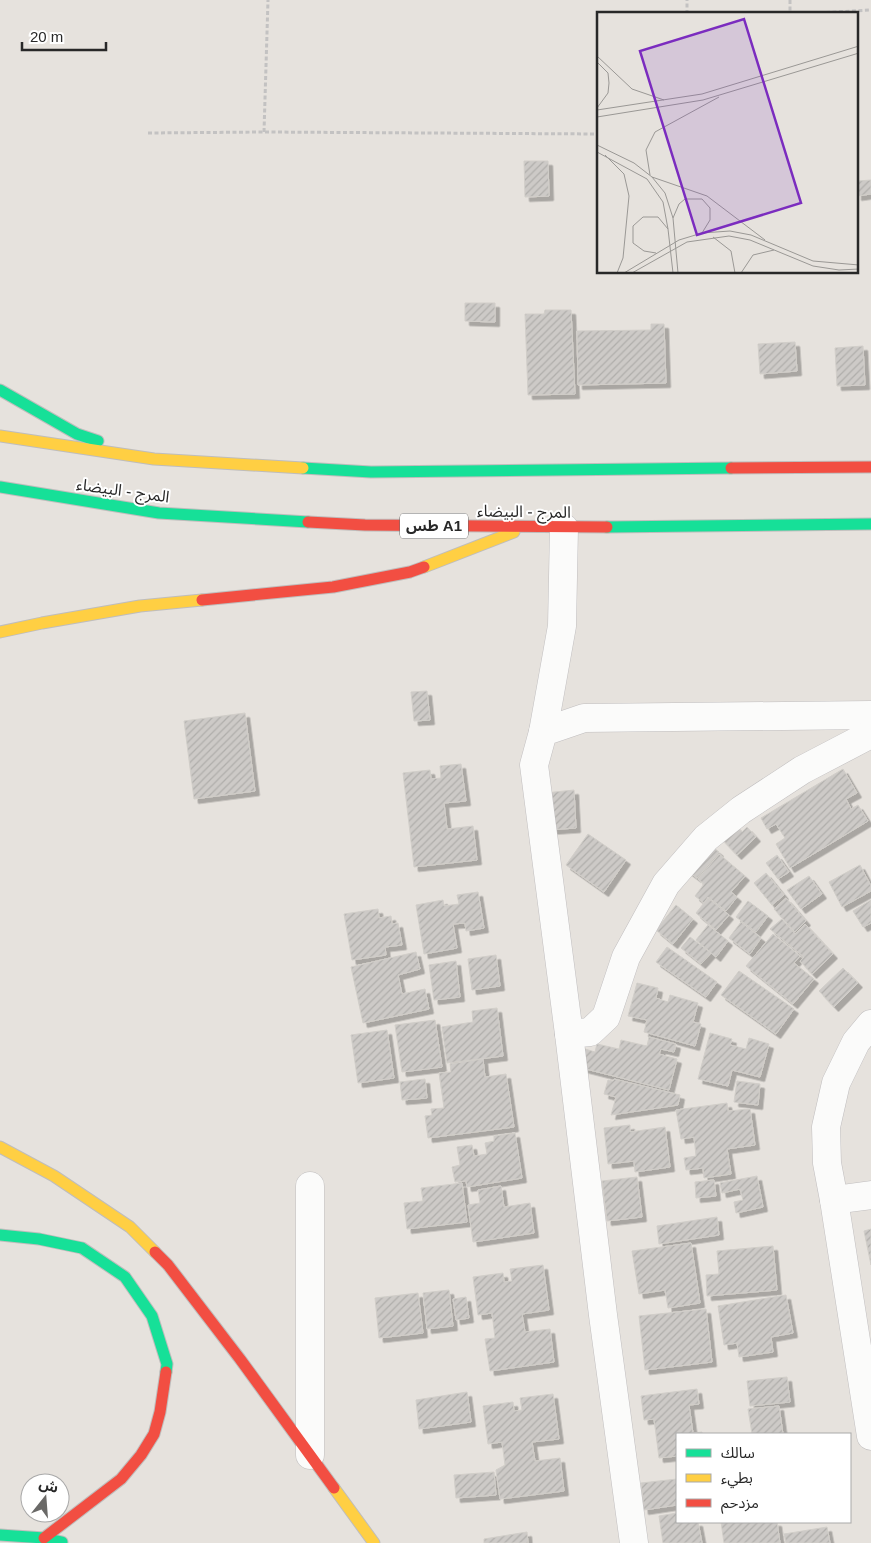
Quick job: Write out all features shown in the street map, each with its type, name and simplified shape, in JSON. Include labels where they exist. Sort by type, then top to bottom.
[{"type":"main road","points":[[0,390],[78,434],[154,459]]},
{"type":"main road","points":[[0,436],[154,459],[371,472],[871,467]]},
{"type":"main road","name":"المرج - البيضاء","points":[[0,487],[158,513],[365,525],[564,528],[871,524]]},
{"type":"main road","points":[[0,632],[140,606],[333,587],[410,572],[529,527]]},
{"type":"main road","points":[[0,1147],[54,1176],[130,1227],[174,1272],[374,1543]]},
{"type":"main road","points":[[0,1235],[39,1239],[82,1248],[125,1277],[152,1316],[167,1364],[160,1412],[154,1434],[141,1456],[121,1479],[44,1538]]},
{"type":"main road","points":[[0,1535],[44,1538],[68,1543]]},
{"type":"street","points":[[564,528],[562,626],[543,732],[534,765],[634,1543]]},
{"type":"street","points":[[543,732],[584,718],[871,715]]},
{"type":"street","points":[[569,1034],[590,1032],[606,1017],[626,957],[666,884],[706,838],[740,810],[802,770],[871,734]]},
{"type":"street","points":[[871,1024],[856,1042],[836,1083],[826,1127],[827,1163],[871,1436]]},
{"type":"street","points":[[310,1186],[310,1455]]},
{"type":"street","points":[[834,1200],[871,1195]]},
{"type":"path","points":[[264,132],[268,0]]},
{"type":"path","points":[[836,12],[871,10]]},
{"type":"path","points":[[148,133],[597,134]]},
{"type":"building","points":[[524,161],[548,161],[549,196],[525,197]]},
{"type":"building","points":[[871,180],[871,194],[858,196],[858,181]]},
{"type":"building","points":[[465,303],[495,303],[495,322],[465,321]]},
{"type":"building","points":[[545,310],[571,310],[575,394],[528,395],[525,314],[544,314]]},
{"type":"building","points":[[651,324],[664,324],[666,383],[578,385],[577,331],[651,330]]},
{"type":"building","points":[[795,342],[797,371],[760,374],[758,344]]},
{"type":"building","points":[[863,346],[865,385],[837,386],[835,348]]},
{"type":"building","points":[[427,691],[430,720],[414,721],[411,692]]},
{"type":"building","points":[[245,713],[255,791],[194,799],[184,721]]},
{"type":"building","points":[[461,764],[466,801],[444,803],[447,829],[473,826],[477,860],[414,867],[403,773],[430,770],[431,779],[441,778],[440,766]]},
{"type":"building","points":[[843,769],[857,793],[846,799],[851,809],[858,805],[868,821],[790,868],[776,844],[785,838],[776,824],[767,829],[761,818]]},
{"type":"building","points":[[574,790],[576,828],[547,830],[545,793]]},
{"type":"building","points":[[732,822],[742,832],[747,827],[756,837],[737,855],[718,835]]},
{"type":"building","points":[[588,834],[626,860],[604,892],[566,865]]},
{"type":"building","points":[[706,842],[719,852],[697,878],[685,869]]},
{"type":"building","points":[[719,854],[745,876],[731,892],[737,897],[726,911],[708,897],[704,903],[695,896],[704,884],[698,879]]},
{"type":"building","points":[[777,855],[789,872],[778,879],[766,863]]},
{"type":"building","points":[[860,865],[871,886],[871,891],[842,907],[829,882]]},
{"type":"building","points":[[766,873],[784,895],[772,905],[754,883]]},
{"type":"building","points":[[809,876],[822,894],[801,909],[787,890]]},
{"type":"building","points":[[478,892],[484,928],[466,931],[465,923],[453,924],[457,948],[424,954],[416,905],[443,900],[444,906],[459,904],[457,895]]},
{"type":"building","points":[[708,898],[729,915],[716,930],[696,913]]},
{"type":"building","points":[[786,898],[806,921],[795,932],[774,909]]},
{"type":"building","points":[[871,900],[871,923],[863,927],[853,911]]},
{"type":"building","points":[[748,901],[768,916],[756,932],[736,917]]},
{"type":"building","points":[[676,905],[693,919],[673,944],[656,930]]},
{"type":"building","points":[[378,909],[379,918],[391,916],[392,924],[398,923],[402,945],[385,947],[386,955],[352,960],[344,914]]},
{"type":"building","points":[[782,919],[795,934],[805,924],[833,954],[812,974],[800,961],[804,957],[770,929]]},
{"type":"building","points":[[741,922],[761,938],[750,954],[729,938]]},
{"type":"building","points":[[708,925],[728,941],[716,957],[696,940]]},
{"type":"building","points":[[773,934],[800,956],[794,963],[814,979],[793,1004],[746,966]]},
{"type":"building","points":[[690,937],[711,953],[701,964],[681,948]]},
{"type":"building","points":[[667,947],[717,982],[706,997],[656,962]]},
{"type":"building","points":[[416,952],[420,969],[398,975],[402,994],[425,989],[429,1009],[363,1023],[351,967]]},
{"type":"building","points":[[496,955],[500,986],[472,990],[468,959]]},
{"type":"building","points":[[456,961],[460,997],[434,1000],[429,965]]},
{"type":"building","points":[[843,968],[858,983],[834,1007],[819,991]]},
{"type":"building","points":[[739,971],[794,1009],[776,1034],[721,995]]},
{"type":"building","points":[[637,983],[658,988],[656,998],[668,1002],[670,995],[698,1003],[693,1022],[701,1024],[695,1046],[644,1032],[647,1020],[628,1016]]},
{"type":"building","points":[[497,1008],[503,1056],[447,1063],[442,1027],[473,1022],[472,1011]]},
{"type":"building","points":[[435,1020],[442,1067],[402,1072],[395,1025]]},
{"type":"building","points":[[387,1030],[394,1078],[358,1083],[351,1035]]},
{"type":"building","points":[[710,1033],[732,1039],[730,1045],[746,1049],[749,1038],[769,1044],[760,1077],[732,1070],[728,1086],[698,1079]]},
{"type":"building","points":[[649,1037],[676,1044],[674,1052],[661,1049],[659,1054],[677,1059],[669,1090],[578,1067],[582,1048],[595,1052],[597,1044],[619,1049],[621,1040],[647,1046]]},
{"type":"building","points":[[483,1059],[485,1077],[506,1074],[514,1127],[428,1138],[425,1116],[432,1115],[431,1109],[444,1108],[439,1073],[451,1072],[450,1064]]},
{"type":"building","points":[[425,1079],[427,1098],[402,1100],[400,1082]]},
{"type":"building","points":[[614,1079],[680,1095],[678,1105],[611,1115],[616,1097],[604,1094],[608,1080],[613,1081]]},
{"type":"building","points":[[737,1081],[760,1084],[758,1105],[734,1102]]},
{"type":"building","points":[[727,1103],[728,1111],[750,1109],[755,1145],[727,1149],[731,1174],[704,1178],[703,1168],[686,1170],[684,1158],[696,1156],[694,1137],[681,1139],[676,1110]]},
{"type":"building","points":[[630,1125],[630,1132],[665,1127],[670,1167],[635,1172],[634,1161],[608,1164],[604,1128]]},
{"type":"building","points":[[515,1133],[522,1178],[467,1187],[466,1181],[455,1182],[452,1167],[460,1165],[457,1147],[472,1145],[474,1156],[487,1154],[485,1143],[494,1141],[494,1136]]},
{"type":"building","points":[[757,1176],[763,1207],[736,1213],[734,1202],[743,1200],[740,1189],[722,1193],[720,1183]]},
{"type":"building","points":[[637,1177],[642,1217],[607,1221],[602,1181]]},
{"type":"building","points":[[714,1180],[716,1196],[696,1198],[695,1182]]},
{"type":"building","points":[[462,1183],[467,1222],[407,1229],[404,1203],[423,1201],[421,1188]]},
{"type":"building","points":[[501,1186],[504,1207],[530,1203],[534,1233],[473,1242],[468,1205],[480,1203],[478,1190]]},
{"type":"building","points":[[717,1217],[719,1235],[659,1244],[657,1226]]},
{"type":"building","points":[[871,1229],[871,1265],[864,1231]]},
{"type":"building","points":[[691,1243],[700,1303],[668,1308],[665,1290],[639,1294],[632,1251]]},
{"type":"building","points":[[773,1246],[777,1290],[707,1296],[706,1275],[719,1274],[717,1251]]},
{"type":"building","points":[[543,1265],[549,1310],[522,1314],[525,1332],[550,1329],[554,1362],[490,1371],[485,1339],[495,1338],[492,1313],[478,1315],[473,1277],[503,1273],[504,1282],[512,1281],[510,1269]]},
{"type":"building","points":[[449,1290],[453,1326],[427,1329],[423,1293]]},
{"type":"building","points":[[418,1293],[423,1333],[379,1338],[375,1298]]},
{"type":"building","points":[[786,1295],[793,1333],[771,1337],[773,1352],[739,1357],[737,1343],[724,1345],[718,1306]]},
{"type":"building","points":[[466,1297],[469,1318],[456,1320],[453,1299]]},
{"type":"building","points":[[706,1309],[712,1362],[645,1370],[639,1316]]},
{"type":"building","points":[[787,1377],[790,1402],[750,1406],[747,1381]]},
{"type":"building","points":[[697,1389],[699,1404],[689,1405],[693,1433],[676,1433],[676,1456],[659,1458],[654,1419],[644,1420],[641,1396]]},
{"type":"building","points":[[467,1392],[471,1422],[419,1429],[416,1400]]},
{"type":"building","points":[[553,1394],[559,1439],[532,1442],[535,1461],[560,1458],[564,1491],[500,1499],[496,1470],[505,1465],[502,1442],[488,1444],[483,1406],[513,1402],[514,1411],[522,1410],[520,1398]]},
{"type":"building","points":[[779,1406],[783,1433],[752,1433],[748,1409]]},
{"type":"building","points":[[494,1472],[496,1495],[456,1498],[454,1475]]},
{"type":"building","points":[[676,1479],[676,1505],[644,1510],[641,1483]]},
{"type":"building","points":[[676,1513],[676,1523],[698,1523],[702,1543],[663,1543],[659,1516]]},
{"type":"building","points":[[721,1523],[777,1523],[780,1543],[724,1543]]},
{"type":"building","points":[[827,1527],[830,1543],[786,1543],[784,1534]]},
{"type":"building","points":[[527,1532],[528,1543],[484,1543],[484,1539]]},
{"type":"traffic: fast","points":[[0,390],[77,434],[98,441]]},
{"type":"traffic: fast","points":[[303,468],[371,472],[731,468]]},
{"type":"traffic: fast","points":[[0,487],[159,513],[308,522]]},
{"type":"traffic: fast","points":[[607,527],[871,524]]},
{"type":"traffic: fast","points":[[0,1235],[39,1239],[82,1248],[125,1277],[152,1316],[167,1364],[166,1372]]},
{"type":"traffic: fast","points":[[0,1535],[44,1538],[62,1542]]},
{"type":"traffic: slow","points":[[0,436],[154,459],[303,468]]},
{"type":"traffic: slow","points":[[424,567],[514,532]]},
{"type":"traffic: slow","points":[[0,632],[140,606],[202,600]]},
{"type":"traffic: slow","points":[[0,1147],[54,1176],[130,1227],[155,1252]]},
{"type":"traffic: slow","points":[[334,1488],[374,1543]]},
{"type":"traffic: jam","points":[[731,468],[871,467]]},
{"type":"traffic: jam","points":[[308,522],[365,525],[607,527]]},
{"type":"traffic: jam","points":[[202,600],[333,587],[410,572],[424,567]]},
{"type":"traffic: jam","points":[[155,1252],[168,1265],[240,1359],[334,1488]]},
{"type":"traffic: jam","points":[[44,1538],[121,1479],[141,1455],[154,1434],[160,1412],[166,1372]]}]
